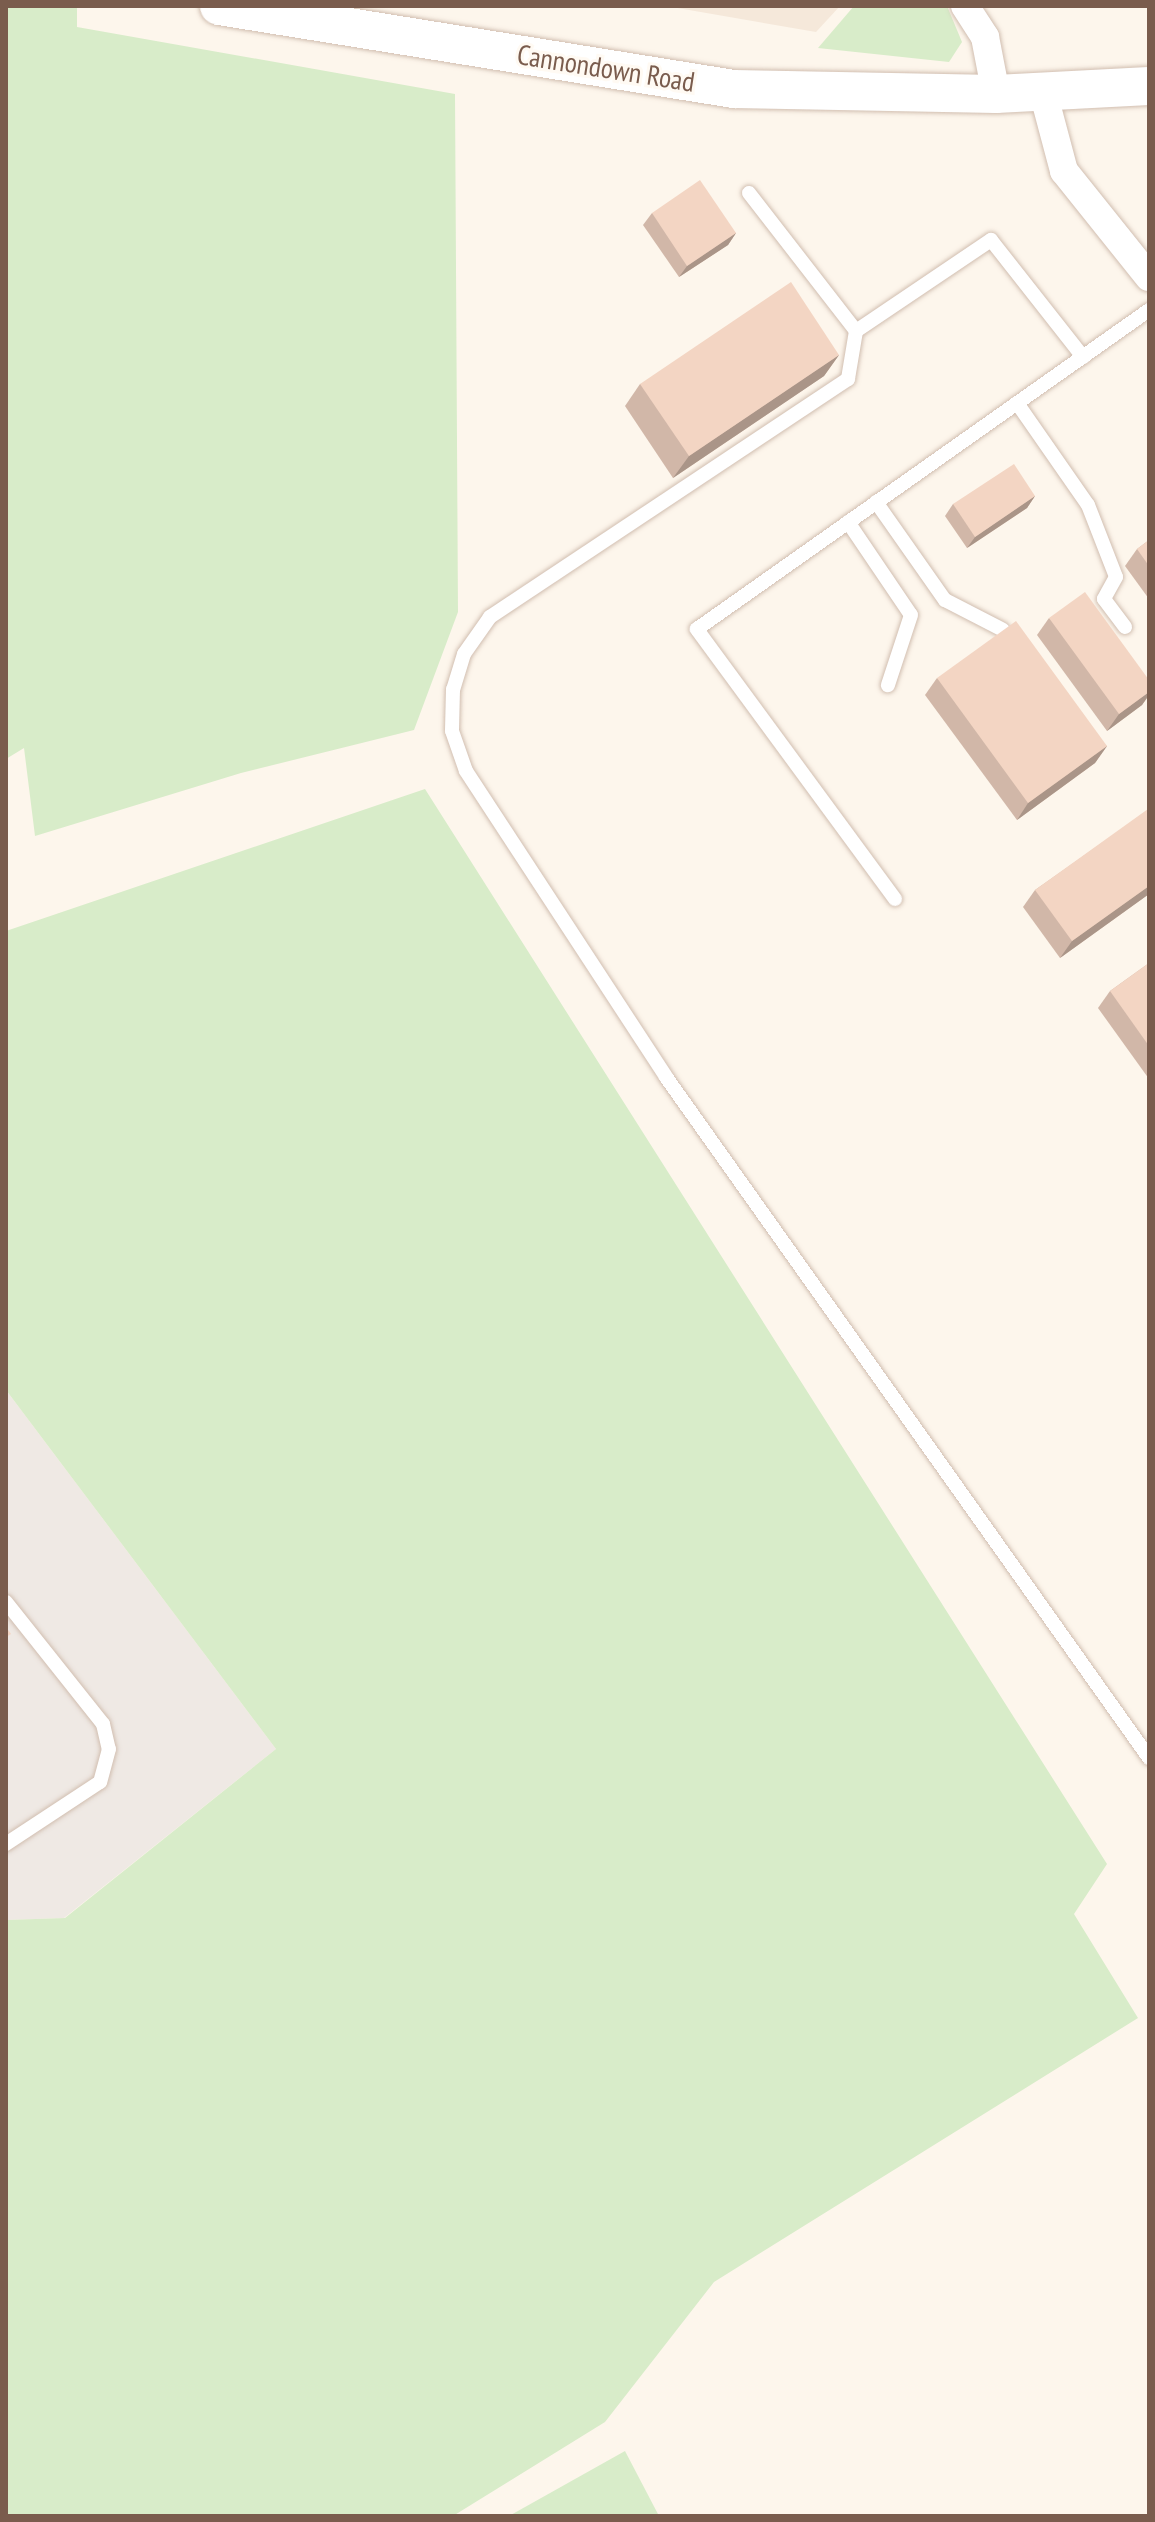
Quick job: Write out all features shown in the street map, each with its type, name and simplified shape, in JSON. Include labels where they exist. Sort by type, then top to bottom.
[{"type":"main road","name":"Cannondown Road","points":[[219,6],[734,89],[996,94],[1149,86]]},
{"type":"street","points":[[965,6],[985,37],[996,94]]},
{"type":"street","points":[[1043,92],[1064,171],[1149,277]]},
{"type":"lane","points":[[749,193],[856,331]]},
{"type":"lane","points":[[1083,357],[991,240],[856,331],[848,379],[490,617],[464,654],[453,689],[452,731],[466,771],[666,1077],[1149,1758]]},
{"type":"lane","points":[[895,899],[697,629],[1149,310]]},
{"type":"lane","points":[[1017,403],[1088,505],[1116,577],[1104,599],[1125,627]]},
{"type":"lane","points":[[876,502],[945,600],[1003,630]]},
{"type":"lane","points":[[848,522],[911,615],[888,685]]},
{"type":"lane","points":[[6,1602],[103,1724],[109,1749],[100,1782],[6,1844]]},
{"type":"shaded area","points":[[666,6],[840,6],[816,32]]},
{"type":"shaded area","points":[[6,1390],[276,1749],[64,1918],[6,1920]]},
{"type":"green space","points":[[6,6],[77,7],[77,27],[455,94],[458,612],[414,730],[241,773],[35,836],[24,748],[6,759]]},
{"type":"green space","points":[[854,6],[947,6],[962,42],[949,62],[818,48]]},
{"type":"green space","points":[[425,789],[1107,1864],[1074,1914],[1138,2018],[714,2282],[605,2422],[453,2516],[6,2516],[6,1920],[65,1918],[276,1749],[6,1390],[6,931]]},
{"type":"green space","points":[[625,2451],[659,2516],[509,2516]]},
{"type":"building","points":[[700,180],[736,233],[687,266],[652,213]]},
{"type":"building","points":[[791,282],[839,355],[689,456],[640,384]]},
{"type":"building","points":[[1014,464],[1035,496],[975,537],[953,504]]},
{"type":"building","points":[[1149,540],[1149,566],[1137,549]]},
{"type":"building","points":[[1085,592],[1149,680],[1149,692],[1119,714],[1049,618]]},
{"type":"building","points":[[1016,621],[1107,746],[1028,803],[937,678]]},
{"type":"building","points":[[1148,809],[1149,886],[1072,941],[1035,890]]},
{"type":"building","points":[[1149,963],[1149,1046],[1110,991]]}]
